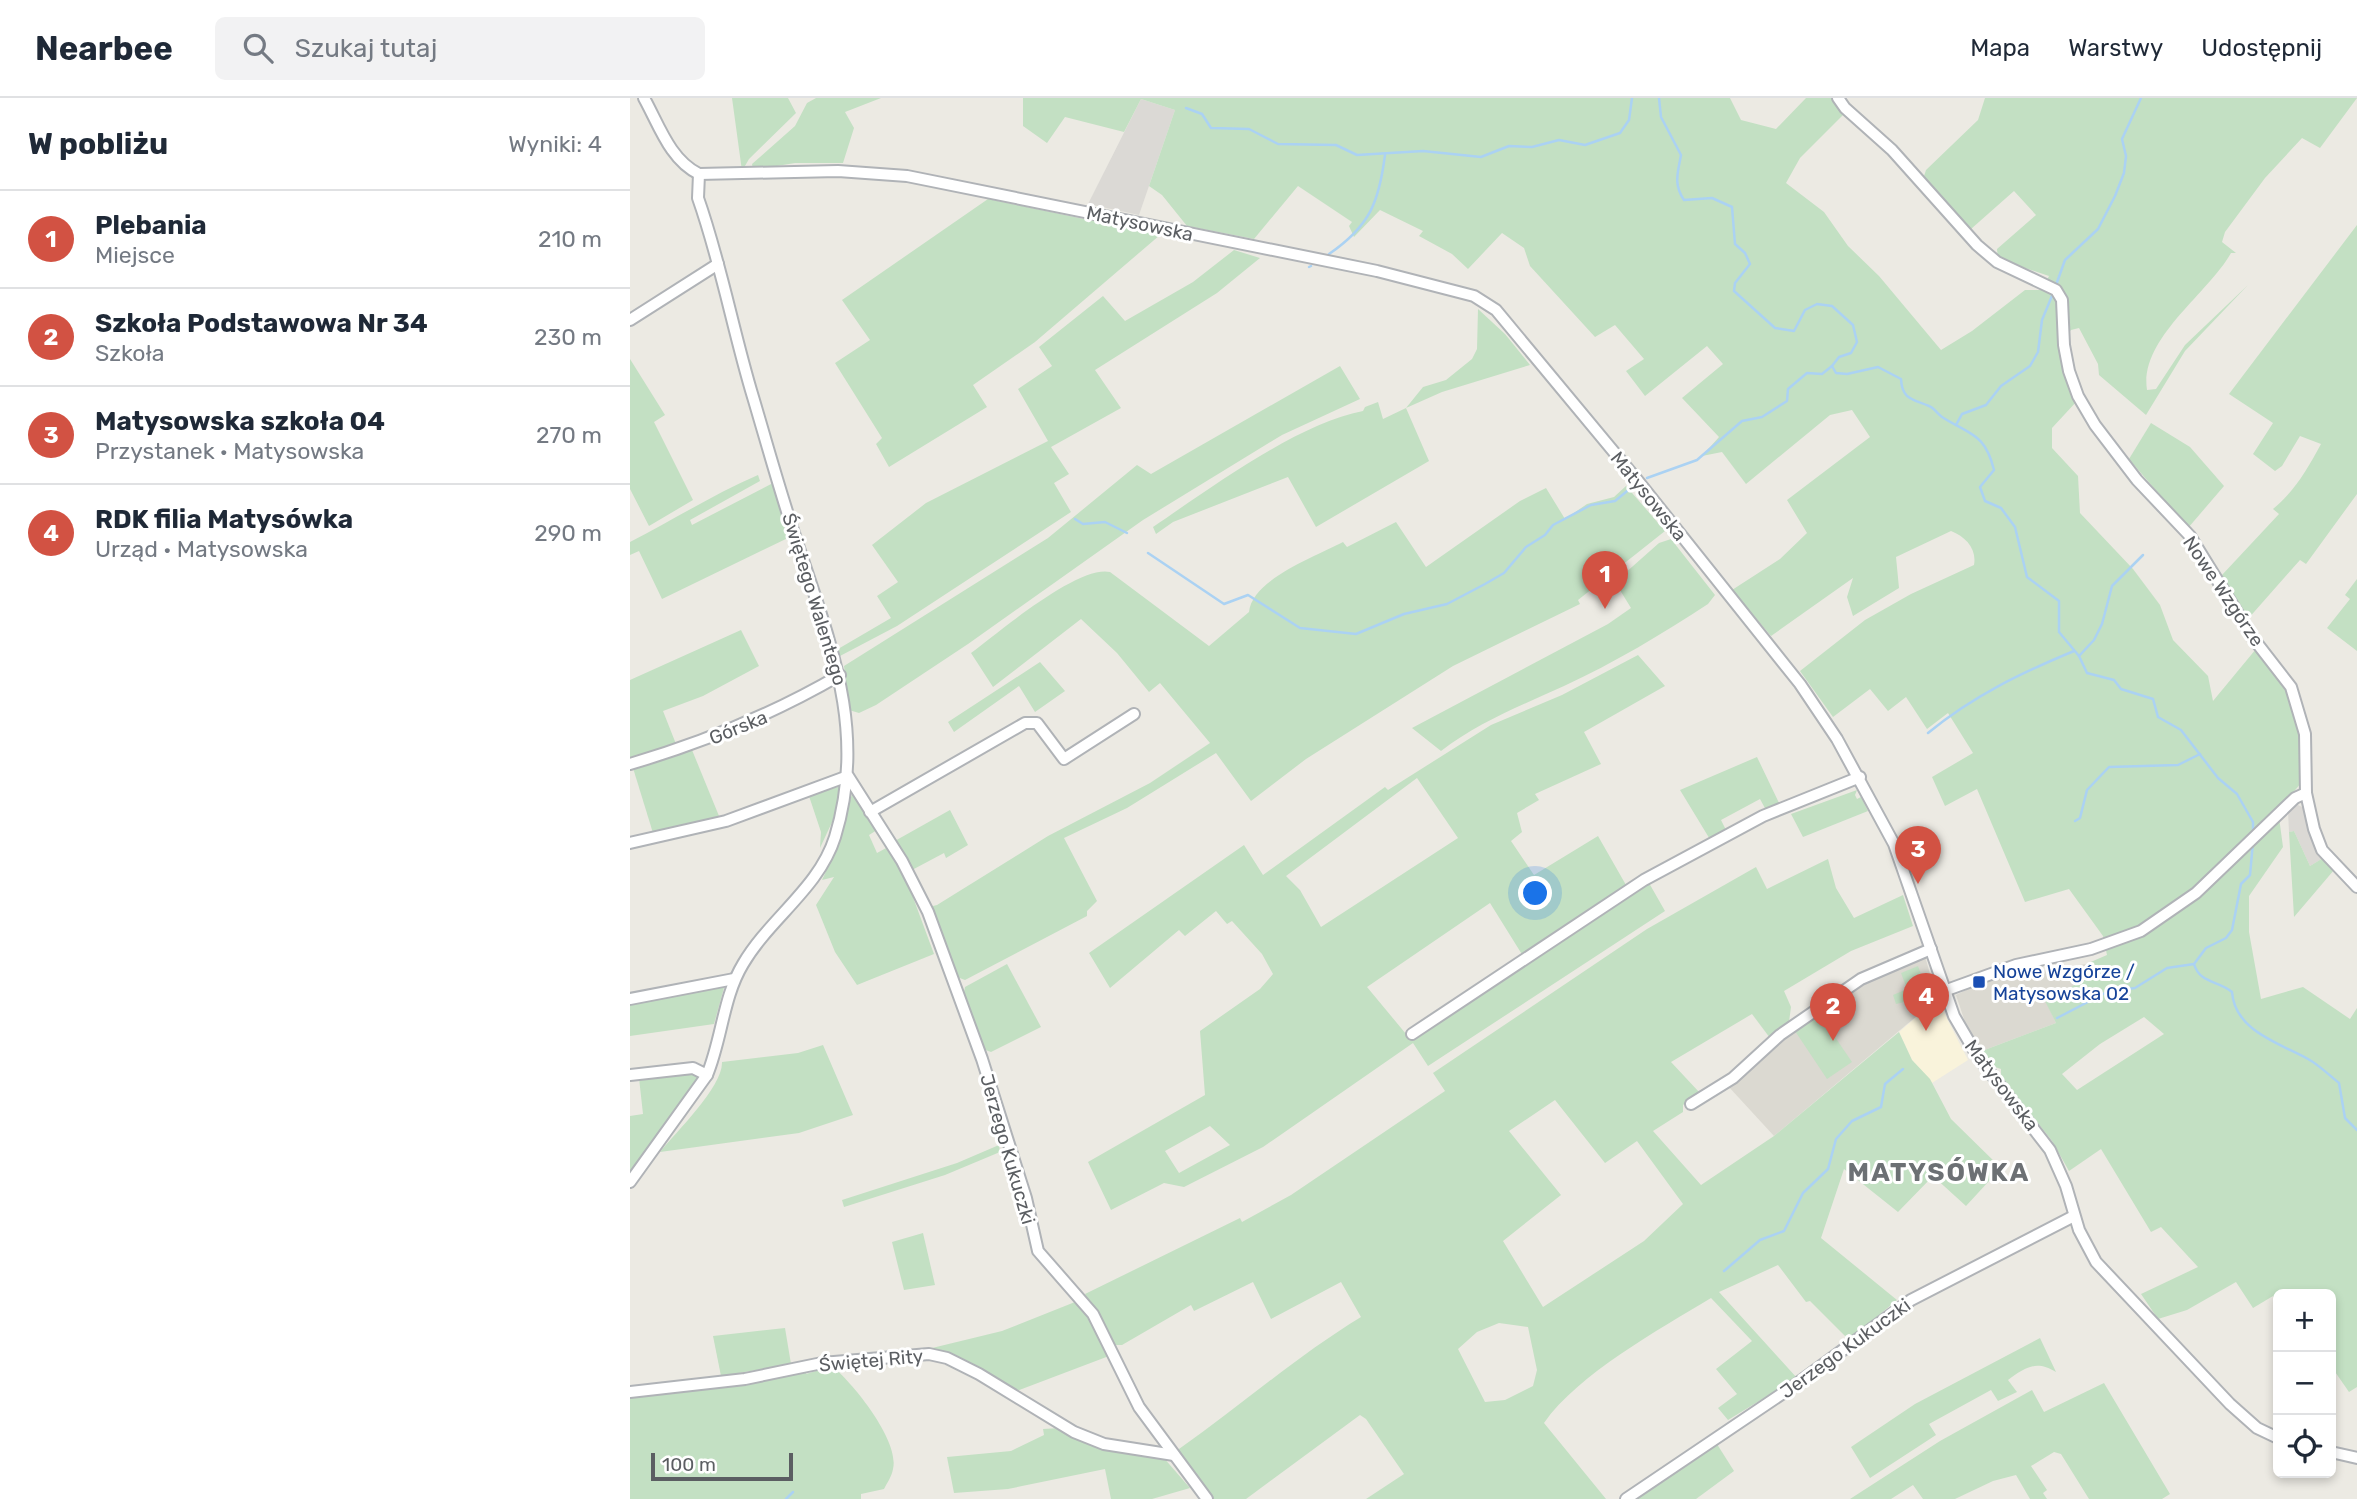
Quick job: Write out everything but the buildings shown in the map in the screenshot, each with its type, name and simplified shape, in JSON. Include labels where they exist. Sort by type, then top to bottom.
[{"type":"street","points":[[644,98],[676,157],[684,166],[699,174]]},
{"type":"street","name":"Nowe Wzgórze","points":[[1839,98],[1844,108],[1892,150],[1977,244],[1997,262],[2056,290],[2062,300],[2064,345],[2069,371],[2078,396],[2095,425],[2137,480],[2190,536],[2253,638],[2291,687],[2305,734],[2306,793]]},
{"type":"street","name":"Matysowska","points":[[699,174],[838,171],[917,178],[1377,271],[1458,292],[1486,303],[1516,331],[1806,692],[1860,777],[1894,844],[1944,991],[1965,1038],[2050,1150],[2066,1186],[2086,1247],[2112,1282],[2230,1404],[2257,1428],[2273,1436]]},
{"type":"street","name":"Świętego Walentego","points":[[630,1182],[707,1075],[715,1056],[734,979],[764,932],[809,885],[824,862],[834,839],[848,776],[840,675],[741,360],[718,264],[696,189],[699,174]]},
{"type":"street","points":[[630,320],[718,264]]},
{"type":"street","name":"Górska","points":[[630,764],[743,726],[785,708],[840,675]]},
{"type":"street","points":[[870,812],[1025,723],[1037,723],[1064,759],[1133,714]]},
{"type":"street","points":[[630,843],[726,821],[848,776]]},
{"type":"street","name":"Jerzego Kukuczki","points":[[848,776],[902,861],[928,912],[982,1059],[1026,1198],[1038,1251],[1093,1314],[1139,1407],[1207,1499]]},
{"type":"street","points":[[1412,1034],[1644,880],[1763,816],[1860,777]]},
{"type":"street","points":[[1944,991],[2017,965],[2091,949],[2141,931],[2196,893],[2295,798],[2306,793],[2322,850],[2357,887]]},
{"type":"street","points":[[1691,1104],[1733,1078],[1780,1035],[1861,979],[1931,949]]},
{"type":"street","points":[[630,999],[734,979]]},
{"type":"street","points":[[630,1074],[694,1068],[707,1075]]},
{"type":"street","name":"Jerzego Kukuczki","points":[[1626,1499],[1798,1383],[1911,1300],[2074,1216]]},
{"type":"street","name":"Świętej Rity","points":[[630,1392],[745,1379],[822,1363],[929,1354],[947,1358],[979,1374],[1074,1432],[1104,1444],[1174,1455]]},
{"type":"street","points":[[2336,1453],[2357,1458]]},
{"type":"shaded area","points":[[1141,99],[1175,110],[1139,215],[1088,204]]},
{"type":"shaded area","points":[[2298,805],[2304,808],[2323,858],[2310,866],[2294,831],[2289,832],[2288,811]]},
{"type":"shaded area","points":[[1925,956],[1937,999],[1774,1136],[1728,1086],[1766,1051],[1863,981]]},
{"type":"shaded area","points":[[2086,964],[2091,976],[2046,1001],[2056,1023],[1982,1051],[1966,1025],[1956,995],[2007,970],[2031,965],[2034,972]]},
{"type":"shaded area","points":[[1937,999],[1968,1060],[1932,1083],[1912,1060],[1899,1032]]},
{"type":"green space","points":[[732,98],[788,98],[796,113],[749,159],[742,171]]},
{"type":"green space","points":[[816,98],[881,98],[845,112],[854,128],[843,163],[795,163],[753,170],[752,164],[795,126],[807,103]]},
{"type":"green space","points":[[1023,98],[1730,98],[1741,120],[1776,129],[1806,98],[1834,98],[1844,114],[1800,158],[1786,183],[1824,212],[1848,246],[1879,276],[1941,350],[1972,331],[2025,290],[2042,290],[2049,276],[1998,259],[1997,249],[2036,215],[2014,191],[1971,229],[1924,176],[1926,170],[1978,120],[1985,98],[2357,98],[2320,148],[2302,138],[2265,178],[2225,232],[2222,242],[2236,253],[2231,253],[2164,335],[2147,371],[2147,390],[2156,389],[2185,345],[2248,285],[2185,351],[2146,415],[2099,375],[2098,364],[2079,328],[2071,330],[2059,345],[2077,401],[2052,428],[2052,448],[2078,476],[2080,513],[2133,569],[2160,605],[2173,640],[2208,676],[2213,701],[2256,649],[2284,684],[2294,706],[2300,732],[2302,782],[2278,810],[2283,847],[2249,896],[2249,932],[2261,999],[2303,987],[2350,1019],[2357,1008],[2357,1387],[2349,1392],[2336,1373],[2336,1289],[2273,1289],[2273,1296],[2253,1308],[2236,1282],[2187,1310],[2158,1319],[2141,1294],[2198,1267],[2161,1227],[2151,1232],[2101,1149],[2069,1171],[2052,1141],[2001,1076],[2001,1069],[1992,1066],[1982,1051],[2056,1023],[2045,1001],[2091,976],[2086,964],[2107,955],[2103,936],[2069,889],[2025,902],[1977,789],[1945,806],[1932,777],[1973,753],[1948,713],[1927,729],[1906,697],[1888,711],[1870,689],[1833,717],[1800,671],[1865,620],[1911,594],[1974,565],[1974,554],[1969,544],[1951,531],[1896,557],[1899,588],[1853,616],[1847,597],[1853,578],[1771,636],[1732,590],[1780,559],[1807,533],[1787,500],[1870,437],[1852,410],[1830,415],[1746,484],[1722,452],[1702,456],[1719,437],[1682,398],[1723,364],[1707,346],[1645,396],[1626,371],[1644,359],[1615,325],[1595,337],[1530,266],[1524,248],[1502,233],[1468,269],[1452,254],[1419,236],[1423,231],[1380,210],[1354,237],[1349,226],[1352,222],[1298,186],[1254,239],[1187,226],[1162,195],[1149,186],[1175,110],[1141,99],[1124,132],[1065,117],[1047,143],[1023,126]],"holes":[[[2144,1017],[2164,1034],[2077,1090],[2062,1074],[2100,1044]]]},
{"type":"green space","points":[[988,199],[1160,235],[1035,342],[973,385],[987,407],[889,467],[876,444],[882,438],[835,363],[870,340],[842,300]]},
{"type":"green space","points":[[2357,225],[2357,494],[2306,564],[2300,560],[2247,620],[2222,575],[2279,514],[2273,509],[2294,487],[2321,444],[2300,436],[2282,466],[2275,471],[2253,454],[2273,423],[2229,394]]},
{"type":"green space","points":[[1234,250],[1260,258],[1217,293],[1095,370],[1121,408],[1051,447],[1069,474],[1054,483],[1071,512],[897,626],[840,656],[838,649],[891,618],[877,596],[898,582],[872,545],[926,503],[1048,441],[1018,389],[1052,366],[1039,347],[1103,296],[1125,321],[1193,282]]},
{"type":"green space","points":[[1478,309],[1505,334],[1530,365],[1442,392],[1406,408],[1423,387],[1446,380],[1472,359],[1477,349]]},
{"type":"green space","points":[[630,359],[665,415],[654,422],[693,500],[649,526],[630,489]]},
{"type":"green space","points":[[1340,366],[1360,399],[1282,435],[1143,520],[968,644],[876,705],[859,713],[849,710],[844,666],[1048,538],[1137,465],[1151,474]]},
{"type":"green space","points":[[1378,402],[1383,419],[1406,408],[1429,461],[1316,527],[1288,477],[1173,522],[1156,534],[1153,527],[1283,443],[1338,418],[1363,411],[1365,407]]},
{"type":"green space","points":[[2151,423],[2190,447],[2224,486],[2188,528],[2129,459]]},
{"type":"green space","points":[[758,475],[760,481],[690,520],[692,525],[773,483],[790,537],[662,599],[639,551],[630,555],[630,542]]},
{"type":"green space","points":[[1626,486],[1665,531],[1578,600],[1580,604],[1453,666],[1306,759],[1251,801],[1216,753],[1127,808],[1064,838],[1097,901],[1087,911],[1087,916],[965,980],[957,977],[929,907],[937,905],[1048,836],[1150,783],[1210,743],[1160,683],[1149,692],[1117,653],[1081,619],[993,687],[971,653],[1019,616],[1079,579],[1096,573],[1110,572],[1209,646],[1249,612],[1261,589],[1273,579],[1343,542],[1347,547],[1396,522],[1426,567],[1520,501],[1546,488],[1565,519],[1587,504],[1614,497]]},
{"type":"green space","points":[[1671,539],[1715,595],[1708,604],[1619,658],[1485,723],[1441,751],[1412,728],[1608,624],[1631,608],[1615,582],[1659,543]]},
{"type":"green space","points":[[2357,579],[2357,651],[2327,628],[2350,599],[2345,595]]},
{"type":"green space","points":[[741,630],[759,666],[703,696],[663,711],[676,744],[630,758],[630,680]]},
{"type":"green space","points":[[1638,655],[1665,686],[1584,732],[1601,764],[1535,794],[1539,800],[1517,813],[1522,832],[1511,841],[1534,875],[1598,836],[1626,885],[1523,956],[1490,903],[1367,987],[1411,1040],[1626,894],[1649,883],[1665,911],[1428,1066],[1413,1043],[1263,1147],[1184,1187],[1164,1183],[1111,1210],[1088,1162],[1205,1095],[1200,1031],[1260,989],[1273,974],[1262,954],[1232,921],[1227,924],[1216,911],[1185,936],[1179,930],[1110,988],[1089,953],[1244,845],[1263,875],[1385,787],[1388,790],[1491,725],[1562,695]],"holes":[[[1417,778],[1458,838],[1321,927],[1300,890],[1286,876]],[[1210,1126],[1230,1145],[1179,1173],[1165,1151]]]},
{"type":"green space","points":[[1040,662],[1065,691],[1035,712],[1019,686],[954,732],[948,722]]},
{"type":"green space","points":[[692,750],[719,816],[653,833],[633,768]]},
{"type":"green space","points":[[1757,757],[1780,805],[1766,810],[1760,799],[1721,820],[1726,830],[1711,841],[1680,790]]},
{"type":"green space","points":[[841,786],[833,820],[820,848],[821,832],[809,796]]},
{"type":"green space","points":[[1857,790],[1857,799],[1861,797],[1868,811],[1803,837],[1791,814]]},
{"type":"green space","points":[[855,793],[877,830],[869,835],[877,853],[888,847],[904,873],[934,954],[857,985],[835,952],[816,905],[834,877],[822,880],[835,852],[852,794]]},
{"type":"green space","points":[[950,810],[968,845],[946,858],[944,853],[912,870],[893,842]]},
{"type":"green space","points":[[2294,831],[2310,866],[2323,858],[2334,870],[2294,917],[2289,832]]},
{"type":"green space","points":[[1828,859],[1836,888],[1854,918],[1903,895],[1913,926],[1851,951],[1784,991],[1791,1007],[1789,1022],[1770,1038],[1752,1014],[1671,1062],[1699,1092],[1683,1105],[1683,1112],[1653,1131],[1701,1185],[1774,1136],[1899,1032],[1912,1060],[1930,1079],[1951,1119],[2001,1168],[1966,1206],[1933,1176],[1898,1212],[1844,1169],[1821,1238],[1897,1300],[1849,1340],[1810,1301],[1806,1302],[1778,1265],[1719,1292],[1797,1378],[1728,1420],[1718,1408],[1737,1394],[1716,1369],[1752,1341],[1711,1298],[1621,1354],[1577,1387],[1544,1423],[1606,1499],[1366,1499],[1404,1474],[1366,1419],[1360,1415],[1246,1499],[1212,1499],[1179,1454],[1179,1449],[1314,1348],[1361,1317],[1341,1282],[1271,1319],[1253,1282],[1194,1311],[1191,1305],[1122,1345],[1112,1345],[1085,1294],[1240,1218],[1242,1222],[1291,1195],[1445,1091],[1433,1073],[1647,929],[1756,867],[1767,889]],"holes":[[[1555,1100],[1605,1163],[1637,1141],[1683,1204],[1644,1241],[1543,1307],[1503,1241],[1561,1195],[1509,1131]],[[1499,1323],[1528,1327],[1537,1370],[1533,1386],[1505,1400],[1485,1402],[1458,1349],[1477,1332]]]},
{"type":"green space","points":[[1007,964],[1041,1027],[991,1052],[983,1049],[963,997],[965,987]]},
{"type":"green space","points":[[1918,966],[1929,996],[1896,1004],[1893,995],[1907,989],[1901,973]]},
{"type":"green space","points":[[727,977],[714,1024],[630,1036],[630,995]]},
{"type":"green space","points":[[1820,1015],[1852,1062],[1827,1079],[1795,1031]]},
{"type":"green space","points":[[823,1045],[853,1115],[799,1133],[660,1152],[707,1096],[715,1084],[722,1062],[798,1053]]},
{"type":"green space","points":[[695,1073],[698,1077],[630,1172],[630,1116],[643,1114],[639,1078]]},
{"type":"green space","points":[[999,1145],[1000,1152],[945,1175],[844,1207],[842,1200],[957,1163]]},
{"type":"green space","points":[[923,1233],[935,1285],[904,1290],[892,1242]]},
{"type":"green space","points":[[1080,1300],[1109,1356],[1014,1392],[957,1358],[928,1349],[1002,1331]]},
{"type":"green space","points":[[785,1328],[791,1364],[721,1376],[713,1336]]},
{"type":"green space","points":[[2040,1338],[2056,1372],[2037,1366],[2020,1372],[2008,1380],[2017,1392],[1998,1401],[1991,1390],[1929,1424],[1936,1435],[1870,1478],[1851,1447],[1915,1404]]},
{"type":"green space","points":[[832,1366],[873,1413],[889,1443],[893,1469],[884,1489],[861,1494],[861,1499],[630,1499],[630,1395],[808,1368],[806,1374]]},
{"type":"green space","points":[[2104,1383],[2170,1494],[2162,1499],[2089,1499],[2061,1454],[2054,1452],[2031,1466],[2047,1490],[2043,1493],[2047,1499],[2030,1499],[2016,1475],[1993,1481],[1955,1499],[1923,1499],[1913,1485],[1891,1499],[1850,1499],[1940,1441],[2032,1390],[2044,1412]]},
{"type":"green space","points":[[1060,1428],[1163,1457],[1190,1488],[1152,1499],[1111,1499],[1105,1469],[1008,1489],[954,1493],[947,1457],[1011,1451],[1044,1435],[1043,1429]]},
{"type":"green space","points":[[1715,1441],[1734,1471],[1696,1499],[1634,1499]]},
{"type":"waterway","points":[[1186,108],[1202,114],[1211,128],[1249,129],[1278,144],[1336,145],[1357,155],[1423,151],[1481,157],[1509,146],[1532,147],[1559,140],[1585,145],[1620,133],[1629,120],[1632,98]]},
{"type":"waterway","name":"MATYSÓWKA","points":[[1659,98],[1661,117],[1681,155],[1677,183],[1684,200],[1712,198],[1732,207],[1735,244],[1745,253],[1750,264],[1735,283],[1734,291],[1775,328],[1794,331],[1805,310],[1817,304],[1832,306],[1853,325],[1857,342],[1851,353],[1839,357],[1832,366],[1836,373],[1847,374],[1878,367],[1901,379],[1909,398],[1931,407],[1981,442],[1994,470],[1980,487],[1985,501],[2001,508],[2015,527],[2027,577],[2059,601],[2059,632],[2079,656],[2087,673],[2114,680],[2121,689],[2153,699],[2158,717],[2181,730],[2218,778],[2237,794],[2253,822],[2253,832]]},
{"type":"waterway","points":[[2056,285],[2065,260],[2098,229],[2115,196],[2124,173],[2126,156],[2122,139],[2141,98]]},
{"type":"waterway","points":[[1329,254],[1354,233],[1370,212],[1385,155]]},
{"type":"waterway","points":[[1956,425],[1962,414],[1986,405],[2001,386],[2030,366],[2038,352],[2042,320],[2054,291]]},
{"type":"waterway","points":[[1647,478],[1697,460],[1742,421],[1762,417],[1787,401],[1788,389],[1807,373],[1822,374],[1832,366]]},
{"type":"waterway","points":[[1148,553],[1224,604],[1248,595],[1300,628],[1356,634],[1404,614],[1447,604],[1485,584],[1504,573],[1526,547],[1545,535],[1553,525],[1591,505],[1615,501],[1632,487]]},
{"type":"waterway","points":[[1075,519],[1083,524],[1105,522],[1127,533]]},
{"type":"waterway","points":[[2079,656],[2094,640],[2102,624],[2112,586],[2143,555]]},
{"type":"waterway","points":[[1928,733],[1998,686],[2074,651]]},
{"type":"waterway","points":[[2075,821],[2080,818],[2087,790],[2109,767],[2178,765],[2200,754]]},
{"type":"waterway","name":"MATYSÓWKA","points":[[2253,842],[2250,875],[2241,884],[2232,930],[2226,938],[2206,948],[2194,964],[2200,975],[2232,992],[2241,1017],[2250,1026],[2272,1041],[2312,1061],[2339,1083],[2345,1118],[2357,1130]]},
{"type":"waterway","points":[[2057,1018],[2107,992],[2135,988],[2167,968],[2194,964]]},
{"type":"waterway","points":[[1724,1271],[1760,1240],[1784,1231],[1803,1193],[1828,1169],[1836,1139],[1852,1121],[1881,1107],[1885,1084],[1903,1069]]},
{"type":"waterway","points":[[786,1499],[793,1492]]},
{"type":"place","name":"Plebania","points":[[1605,609]]},
{"type":"place","name":"Matysowska szkoła 04","points":[[1918,884]]},
{"type":"place","name":"Nowe Wzgórze / Matysowska 02","points":[[1979,982]]},
{"type":"place","name":"RDK filia Matysówka","points":[[1926,1031]]},
{"type":"place","name":"Szkoła Podstawowa Nr 34","points":[[1833,1041]]},
{"type":"district","name":"MATYSÓWKA","points":[[1939,1172]]}]
